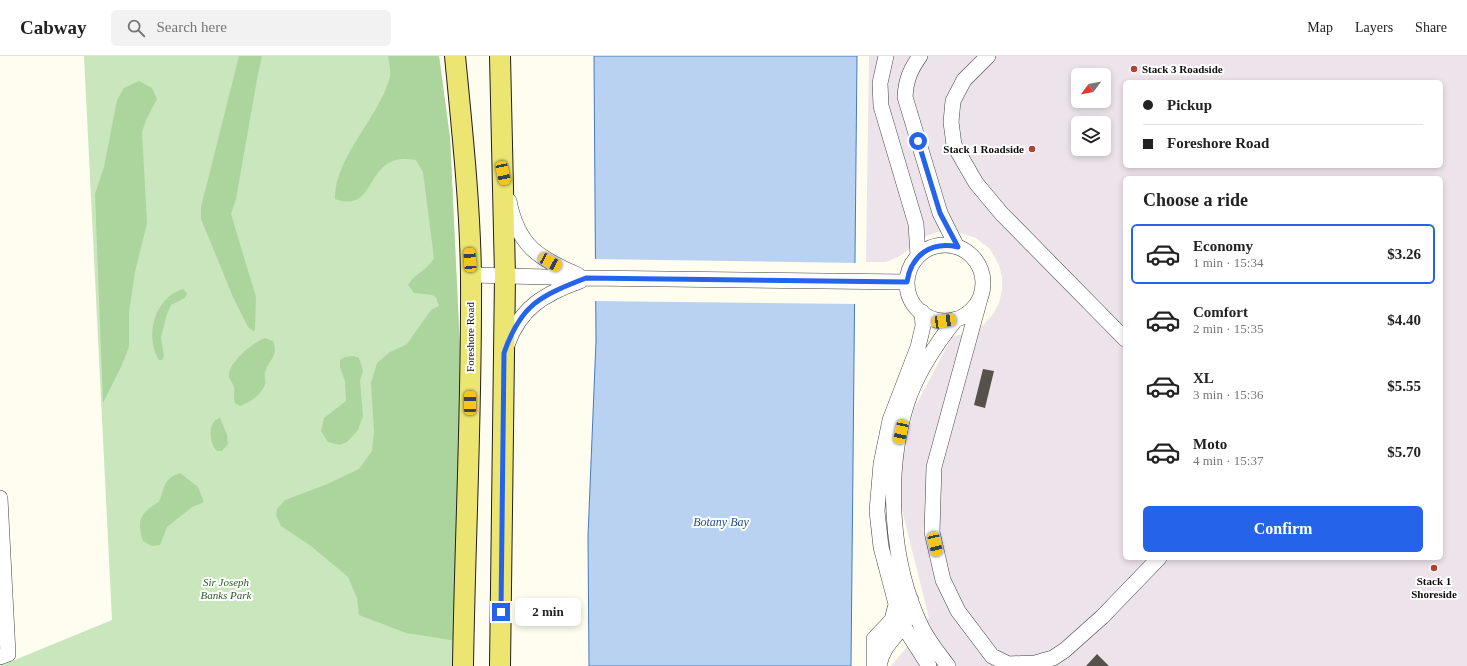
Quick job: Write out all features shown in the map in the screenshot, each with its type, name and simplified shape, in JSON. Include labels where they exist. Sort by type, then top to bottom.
[{"type":"main road","name":"Foreshore Road","points":[[455,56],[471,275],[469,461],[463,666]]},
{"type":"main road","points":[[500,56],[505,276],[500,666]]},
{"type":"street","points":[[886,56],[880,83],[881,106],[916,224],[918,256]]},
{"type":"street","points":[[920,56],[911,69],[906,82],[905,97],[940,213],[958,247]]},
{"type":"street","points":[[988,56],[964,80],[953,101],[951,122],[954,145],[976,183],[1001,213],[1123,337]]},
{"type":"street","points":[[503,173],[510,207],[522,240],[534,251],[550,262],[586,278]]},
{"type":"street","points":[[981,295],[975,306],[966,314],[956,319],[944,321],[932,318],[922,312],[914,304],[909,293],[907,282],[912,264],[918,256],[926,250],[936,246],[947,245],[958,247],[968,253],[976,261],[981,272],[983,284],[981,295],[934,467],[932,532],[943,580],[962,617],[992,656],[1008,664],[1035,663],[1053,658],[1065,650],[1102,617],[1157,560]]},
{"type":"street","points":[[471,275],[907,282]]},
{"type":"street","points":[[504,353],[513,329],[522,315],[531,306],[562,287],[586,278]]},
{"type":"street","points":[[922,312],[923,326],[918,347],[890,420],[881,464],[877,511],[881,547],[896,604],[904,626],[929,666]]},
{"type":"street","points":[[948,666],[923,629],[905,582],[893,515],[894,462],[907,403],[928,358],[956,319]]},
{"type":"street","points":[[0,498],[4,655]]},
{"type":"street","points":[[879,666],[881,655],[904,626],[910,614],[911,600]]},
{"type":"street","points":[[874,666],[874,639],[892,620],[896,604]]},
{"type":"shaded area","points":[[869,56],[1467,56],[1467,666],[891,666],[906,648],[916,625],[929,618],[901,506],[902,462],[914,409],[952,337],[974,331],[984,324],[993,314],[999,303],[1002,290],[1002,277],[999,265],[990,249],[976,238],[957,232],[938,232],[924,237],[900,256],[886,262],[866,262]]},
{"type":"green space","name":"Sir Joseph Banks Park","points":[[84,56],[439,56],[450,138],[461,371],[456,666],[0,666],[112,620]]},
{"type":"green space","points":[[239,56],[262,56],[236,199],[231,214],[256,297],[255,330],[253,331],[248,327],[233,297],[201,219],[201,207]]},
{"type":"green space","points":[[388,56],[439,56],[450,138],[461,371],[457,641],[406,633],[359,615],[357,598],[348,577],[311,546],[281,526],[276,515],[277,509],[285,500],[325,485],[359,469],[372,451],[374,432],[371,383],[377,363],[390,352],[407,344],[431,310],[439,306],[436,297],[432,295],[414,293],[408,285],[414,277],[428,266],[434,258],[423,172],[416,160],[399,159],[387,164],[359,198],[349,202],[335,199],[337,184],[342,168],[349,153],[377,108],[390,77]]},
{"type":"green space","points":[[139,81],[152,88],[157,99],[146,120],[142,132],[147,223],[135,272],[129,312],[129,347],[103,403],[95,194],[104,167],[117,100],[124,88]]},
{"type":"green space","points":[[183,289],[187,293],[185,298],[171,305],[167,314],[161,337],[164,356],[162,360],[159,360],[152,340],[155,318],[165,300],[173,293]]},
{"type":"green space","points":[[265,338],[273,341],[275,350],[265,372],[265,384],[258,395],[240,406],[235,403],[234,387],[229,377],[230,371],[232,366],[248,348]]},
{"type":"green space","points":[[354,356],[359,358],[363,371],[360,381],[363,416],[358,430],[347,442],[339,445],[328,442],[321,431],[324,418],[346,401],[345,381],[340,367],[340,360],[345,357]]},
{"type":"green space","points":[[220,418],[227,435],[228,444],[222,451],[217,451],[212,443],[211,428],[213,423]]},
{"type":"green space","points":[[180,473],[198,487],[204,502],[192,507],[167,527],[160,545],[152,546],[143,541],[140,522],[144,513],[159,502],[167,481],[174,475]]},
{"type":"water","name":"Botany Bay","points":[[594,56],[857,56],[851,666],[589,666],[588,536],[596,341]]},
{"type":"pier","points":[[593,259],[858,263],[858,304],[593,301]]},
{"type":"building","points":[[983,369],[994,371],[985,408],[974,405]]},
{"type":"building","points":[[1097,654],[1109,666],[1086,666]]},
{"type":"place","name":"Stack 3 Roadside","points":[[1134,69]]},
{"type":"place","name":"Stack 1 Roadside","points":[[1032,149]]},
{"type":"place","name":"Stack 1 Shoreside","points":[[1434,568]]},
{"type":"route","points":[[501,612],[504,353],[513,329],[522,315],[541,299],[562,287],[586,278],[907,282],[908,272],[912,264],[918,256],[926,250],[936,246],[947,245],[958,247],[940,213],[918,141]]}]
